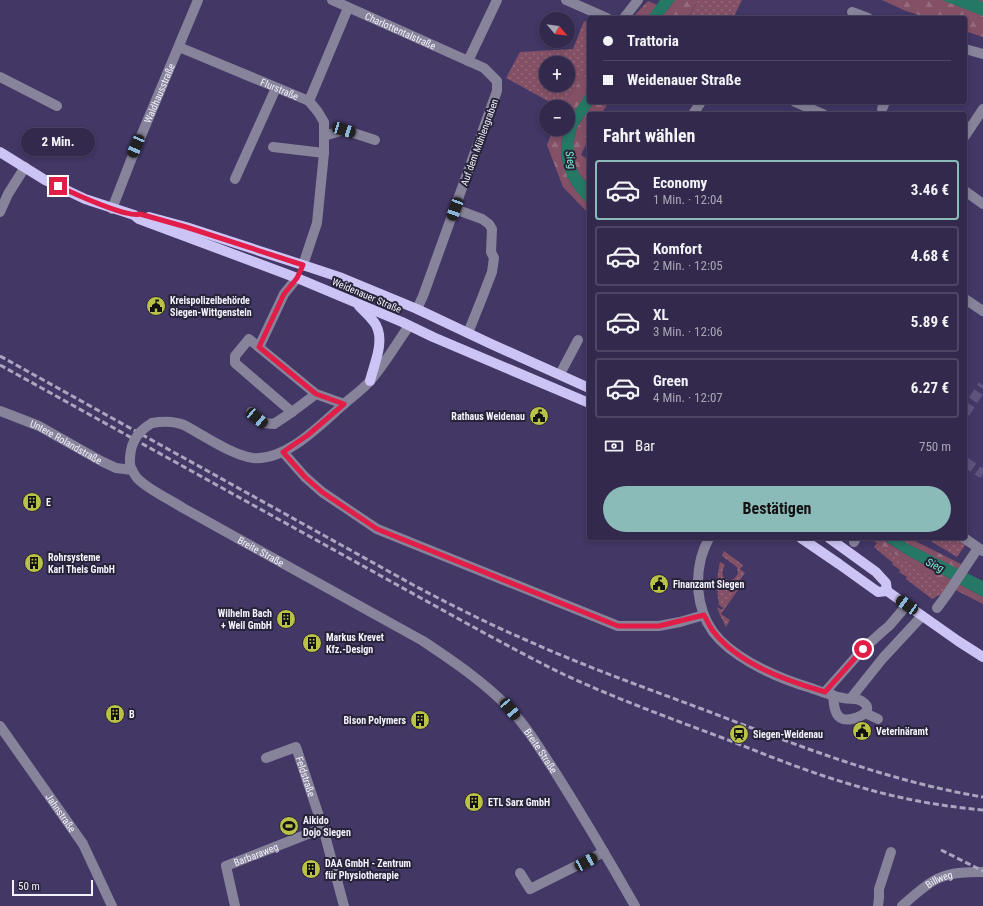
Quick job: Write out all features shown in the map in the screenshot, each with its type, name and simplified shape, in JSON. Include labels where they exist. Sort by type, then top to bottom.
[{"type":"main road","name":"Weidenauer Straße","points":[[0,152],[45,180],[85,199],[112,209],[134,215],[140,214],[186,227],[342,278],[417,309],[587,387]]},
{"type":"main road","name":"Weidenauer Straße","points":[[134,215],[138,219],[297,278],[506,369],[587,402]]},
{"type":"main road","points":[[235,254],[240,244]]},
{"type":"main road","points":[[297,278],[303,265]]},
{"type":"main road","points":[[356,303],[375,324],[380,334],[379,346],[370,381]]},
{"type":"main road","points":[[408,326],[417,309]]},
{"type":"main road","points":[[804,540],[878,592],[887,591],[983,657]]},
{"type":"main road","points":[[832,540],[876,572],[886,583],[887,591]]},
{"type":"street","name":"Waldhausstraße","points":[[112,209],[130,160],[198,0]]},
{"type":"street","name":"Charlottentalstraße","points":[[332,0],[484,68]]},
{"type":"street","points":[[468,61],[497,0]]},
{"type":"street","points":[[566,0],[602,16]]},
{"type":"street","points":[[626,16],[638,0]]},
{"type":"street","name":"Flurstraße","points":[[179,47],[309,101],[348,8]]},
{"type":"street","points":[[852,12],[863,16]]},
{"type":"street","points":[[967,50],[983,54]]},
{"type":"street","name":"Auf dem Mühlengraben","points":[[417,309],[455,209],[497,91],[497,81],[484,68]]},
{"type":"street","points":[[0,77],[57,106]]},
{"type":"street","points":[[236,179],[276,88]]},
{"type":"street","points":[[303,265],[317,223],[324,153],[324,122],[309,101]]},
{"type":"street","points":[[800,104],[818,112]]},
{"type":"street","points":[[967,133],[983,108]]},
{"type":"street","points":[[324,136],[344,130],[376,140]]},
{"type":"street","points":[[273,147],[324,153]]},
{"type":"street","points":[[0,212],[4,192],[25,168]]},
{"type":"street","points":[[967,193],[983,204]]},
{"type":"street","points":[[455,209],[482,219],[489,224],[492,230],[491,252],[494,258],[492,272],[468,333]]},
{"type":"street","points":[[259,347],[284,294],[297,278]]},
{"type":"street","points":[[967,303],[983,311]]},
{"type":"street","points":[[131,468],[130,459],[132,445],[139,432],[152,423],[160,422],[176,422],[184,424],[229,450],[253,458],[283,452],[308,435],[370,381],[408,326]]},
{"type":"street","points":[[292,412],[236,362],[235,356],[249,339],[316,394],[344,404]]},
{"type":"street","points":[[560,374],[578,340]]},
{"type":"street","points":[[251,412],[264,423],[274,424],[316,394]]},
{"type":"street","name":"Untere Rolandstraße","points":[[0,411],[39,426],[116,468],[131,468]]},
{"type":"street","points":[[283,452],[305,477],[322,492],[377,529],[618,626],[659,626],[704,615]]},
{"type":"street","name":"Breite Straße","points":[[131,468],[137,478],[145,485],[423,642],[443,654],[476,679],[510,709],[528,730],[574,802],[635,906]]},
{"type":"street","points":[[708,540],[701,557],[698,587],[704,615],[711,629],[720,640],[734,652],[758,667],[810,688],[829,694],[844,699],[850,698],[858,700],[868,708],[865,713],[854,719],[842,719],[836,712],[829,694]]},
{"type":"street","points":[[937,608],[968,564],[981,549],[967,540]]},
{"type":"street","points":[[829,694],[863,649],[889,626],[907,605]]},
{"type":"street","points":[[850,698],[883,658],[922,616]]},
{"type":"street","points":[[865,713],[878,719]]},
{"type":"street","name":"Jahnstraße","points":[[0,726],[83,844],[112,906]]},
{"type":"street","name":"Feldstraße","points":[[266,758],[296,747],[324,828],[344,906]]},
{"type":"street","name":"Barbaraweg","points":[[235,906],[226,866],[324,828]]},
{"type":"street","points":[[520,873],[530,889],[604,852]]},
{"type":"street","points":[[878,906],[879,889],[892,852]]},
{"type":"street","name":"Billweg","points":[[902,906],[938,878],[951,874],[983,872]]},
{"type":"green space","points":[[675,0],[698,0],[689,16],[663,16]]},
{"type":"green space","points":[[698,0],[742,0],[734,16],[690,16]]},
{"type":"green space","points":[[882,0],[983,0],[983,37],[967,32],[967,16],[922,16],[906,11]]},
{"type":"green space","points":[[648,1],[657,5],[649,16],[634,16]]},
{"type":"green space","points":[[584,21],[587,22],[587,70],[575,88],[575,56],[539,56],[539,92],[572,92],[567,100],[546,100],[506,78],[520,52],[575,48],[575,44]]},
{"type":"green space","points":[[587,70],[587,93],[575,111],[575,100],[567,100],[572,92],[575,92],[575,88]]},
{"type":"green space","points":[[593,104],[608,104],[602,112],[587,112]]},
{"type":"green space","points":[[587,112],[587,142],[581,155],[587,159],[587,183],[579,174],[573,159],[573,144],[577,127]]},
{"type":"green space","points":[[550,136],[563,136],[561,152],[566,174],[574,188],[587,203],[587,212],[563,187],[547,145]]},
{"type":"green space","points":[[872,540],[883,540],[907,555],[983,597],[983,604],[938,581]]},
{"type":"green space","points":[[901,540],[913,540],[963,565],[960,571]]},
{"type":"green space","points":[[929,540],[959,540],[966,544],[957,557]]},
{"type":"green space","points":[[877,543],[950,587],[947,591],[932,599],[906,579],[907,577],[899,572],[900,570],[892,564],[893,563],[874,547]]},
{"type":"green space","points":[[724,551],[743,565],[740,569],[745,573],[735,587],[738,590],[721,614],[730,620],[726,627],[717,607],[722,610],[723,608],[718,604],[717,593],[720,562],[725,565],[723,574],[726,580],[733,579],[738,573],[737,567],[722,556]]},
{"type":"water","points":[[660,0],[675,0],[663,16],[648,16]]},
{"type":"water","points":[[942,0],[978,0],[983,2],[983,16]]},
{"type":"water","points":[[587,93],[587,104],[593,104],[577,127],[575,136],[575,110]]},
{"type":"water","name":"Sieg","points":[[575,136],[573,144],[573,159],[579,174],[587,183],[587,203],[574,188],[566,174],[561,152],[563,137]]},
{"type":"water","name":"Sieg","points":[[884,540],[901,540],[983,581],[983,597],[907,555]]},
{"type":"tunnel","points":[[967,410],[983,385]]},
{"type":"tunnel","points":[[967,463],[983,474]]},
{"type":"railway","points":[[0,356],[417,587],[512,634],[570,659],[806,748],[911,781],[983,797]]},
{"type":"railway","points":[[0,365],[466,623],[565,675],[647,710],[837,780],[901,798],[983,810]]},
{"type":"railway","points":[[941,850],[983,871]]},
{"type":"place","name":"Kreispolizeibehörde Siegen-Wittgenstein","points":[[156,306]]},
{"type":"place","name":"Rathaus Weidenau","points":[[539,416]]},
{"type":"place","name":"E","points":[[32,502]]},
{"type":"place","name":"Rohrsysteme Karl Theis GmbH","points":[[34,563]]},
{"type":"place","name":"Finanzamt Siegen","points":[[659,584]]},
{"type":"place","name":"Wilhelm Bach + Weil GmbH","points":[[286,619]]},
{"type":"place","name":"Markus Krevet Kfz.-Design","points":[[312,643]]},
{"type":"place","name":"B","points":[[115,714]]},
{"type":"place","name":"Bison Polymers","points":[[420,720]]},
{"type":"place","name":"Veterinäramt","points":[[862,731]]},
{"type":"place","name":"Siegen-Weidenau","points":[[739,734]]},
{"type":"place","name":"ETL Sarx GmbH","points":[[474,802]]},
{"type":"place","name":"Aikido Dojo Siegen","points":[[289,826]]},
{"type":"place","name":"DAA GmbH - Zentrum für Physiotherapie","points":[[311,869]]},
{"type":"route","points":[[58,186],[85,199],[115,210],[134,215],[140,214],[186,227],[303,265],[297,278],[284,294],[259,347],[316,394],[344,404],[308,435],[283,452],[305,477],[322,492],[377,529],[618,626],[659,626],[704,615],[711,629],[720,640],[734,652],[758,667],[810,688],[825,692],[863,649]]}]
